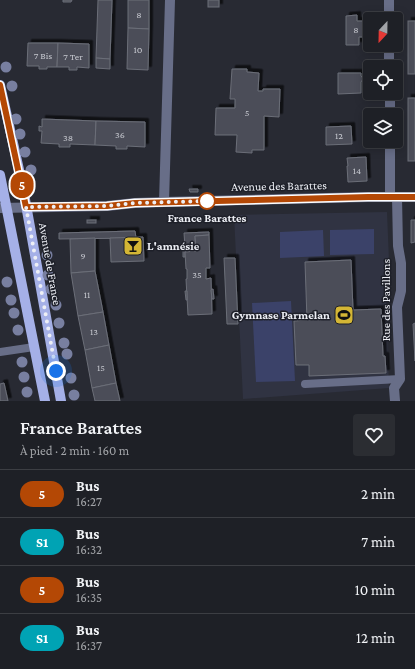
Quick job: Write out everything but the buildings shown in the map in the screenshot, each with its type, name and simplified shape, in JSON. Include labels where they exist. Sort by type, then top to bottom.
[{"type":"main road","name":"Avenue de France","points":[[0,85],[26,207],[62,401]]},
{"type":"main road","points":[[0,175],[3,208],[45,401]]},
{"type":"street","points":[[164,202],[170,0]]},
{"type":"street","points":[[389,0],[389,12]]},
{"type":"street","name":"Rue des Pavillons","points":[[390,148],[398,246],[401,263],[401,291],[397,307],[400,379],[394,388],[395,401]]},
{"type":"street","name":"Avenue des Barattes","points":[[3,208],[107,206],[164,202],[415,197]]},
{"type":"lane","points":[[0,352],[34,347]]},
{"type":"lane","points":[[305,384],[400,379]]},
{"type":"shaded area","name":"Gymnase Parmelan","points":[[387,212],[390,285],[386,298],[389,388],[243,399],[234,215]]},
{"type":"shaded area","points":[[374,229],[374,254],[330,255],[330,230]]},
{"type":"shaded area","points":[[323,230],[324,256],[280,258],[280,232]]},
{"type":"shaded area","points":[[291,301],[295,381],[256,382],[252,303]]},
{"type":"bus line","name":"5","points":[[0,85],[26,207],[107,206],[135,203],[368,197],[415,197]]},
{"type":"place","name":"France Barattes","points":[[207,201]]},
{"type":"place","name":"L'amnésie","points":[[133,246]]},
{"type":"place","name":"Gymnase Parmelan","points":[[344,315]]},
{"type":"route","points":[[56,371],[33,238],[26,207],[107,206],[135,203],[207,201]]}]
